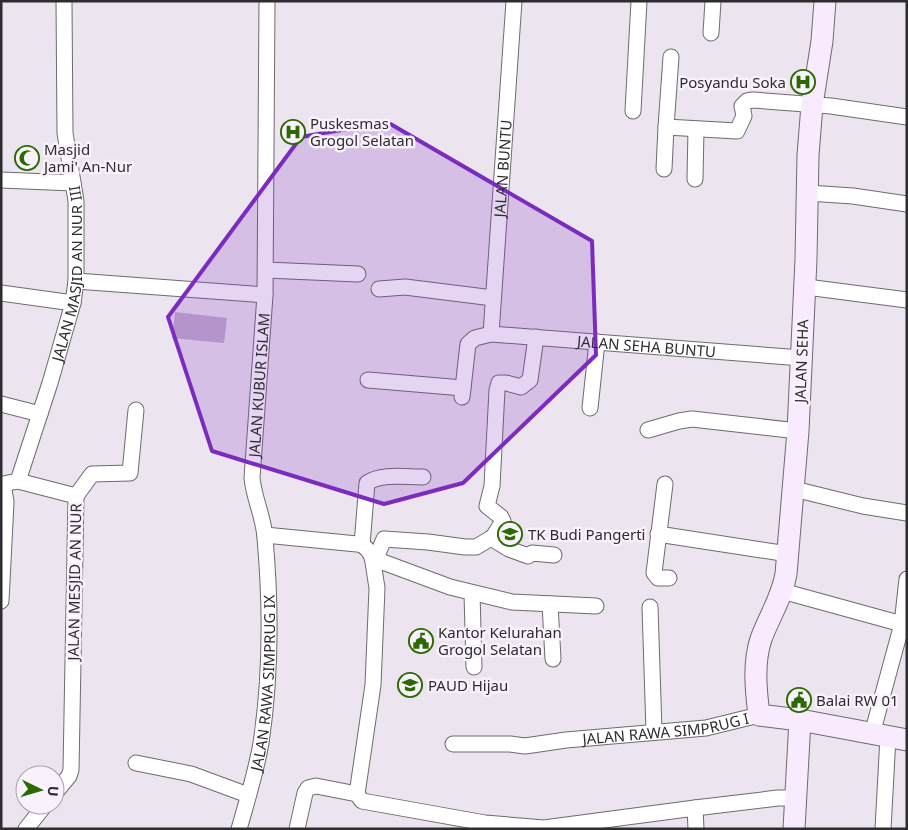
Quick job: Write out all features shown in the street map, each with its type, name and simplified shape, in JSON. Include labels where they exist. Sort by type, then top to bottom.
[{"type":"street","name":"JALAN MASJID AN NUR III","points":[[8,483],[40,414],[73,303],[76,281],[76,202],[65,133],[64,1]]},
{"type":"street","name":"JALAN KUBUR ISLAM","points":[[265,535],[252,478],[266,295],[267,1]]},
{"type":"street","name":"JALAN BUNTU","points":[[491,334],[514,1]]},
{"type":"street","points":[[633,111],[639,1]]},
{"type":"street","points":[[711,33],[713,1]]},
{"type":"street","name":"JALAN SEHA","points":[[759,715],[756,694],[758,656],[761,640],[782,591],[788,554],[802,358],[808,155],[812,105],[822,41],[825,1]]},
{"type":"street","points":[[664,169],[671,58]]},
{"type":"street","points":[[666,127],[737,131],[744,116],[742,106],[747,101],[754,100],[907,117]]},
{"type":"street","points":[[695,179],[696,130]]},
{"type":"street","points":[[1,180],[73,183]]},
{"type":"street","points":[[808,193],[853,196],[907,204]]},
{"type":"street","points":[[266,270],[358,274]]},
{"type":"street","points":[[76,281],[266,295]]},
{"type":"street","points":[[379,289],[405,288],[493,298]]},
{"type":"street","points":[[804,288],[907,300]]},
{"type":"street","points":[[1,293],[73,303]]},
{"type":"street","points":[[368,380],[463,392],[468,344],[475,338],[491,334]]},
{"type":"street","name":"JALAN SEHA BUNTU","points":[[491,334],[802,358]]},
{"type":"street","points":[[368,553],[379,551],[384,539],[476,547],[491,538],[502,523],[502,517],[487,506],[492,486],[497,390],[499,383],[521,387],[530,380],[536,338]]},
{"type":"street","points":[[590,408],[597,342]]},
{"type":"street","points":[[1,404],[40,414]]},
{"type":"street","points":[[76,496],[92,474],[130,473],[136,410]]},
{"type":"street","points":[[648,430],[679,420],[692,419],[798,431]]},
{"type":"street","points":[[357,794],[374,680],[377,588],[368,553],[367,483],[380,478],[423,477]]},
{"type":"street","points":[[1,600],[8,483]]},
{"type":"street","name":"JALAN MESJID AN NUR","points":[[8,483],[76,496],[72,770],[65,779]]},
{"type":"street","points":[[665,484],[654,573],[658,578],[669,578]]},
{"type":"street","points":[[794,489],[863,506],[907,513]]},
{"type":"street","points":[[658,534],[788,554]]},
{"type":"street","points":[[265,535],[368,553],[450,587],[512,602],[596,606]]},
{"type":"street","name":"JALAN RAWA SIMPRUG IX","points":[[240,829],[260,746],[266,706],[269,652],[265,535]]},
{"type":"street","points":[[491,538],[509,549],[528,556],[532,553],[554,555]]},
{"type":"street","points":[[883,829],[889,737],[907,579]]},
{"type":"street","points":[[782,591],[902,624]]},
{"type":"street","points":[[472,593],[474,667]]},
{"type":"street","points":[[550,604],[553,659]]},
{"type":"street","points":[[650,607],[654,731]]},
{"type":"street","name":"JALAN RAWA SIMPRUG I","points":[[453,744],[510,744],[525,746],[654,731],[706,728],[759,715],[800,720],[889,737]]},
{"type":"street","points":[[794,829],[800,720]]},
{"type":"street","points":[[136,762],[191,774],[248,795]]},
{"type":"street","points":[[297,829],[304,793],[308,788],[316,786],[357,794],[362,801],[372,803],[486,822],[544,828],[632,823],[695,808],[778,798],[796,798]]},
{"type":"street","points":[[695,808],[696,829]]},
{"type":"street","points":[[26,829],[37,815]]},
{"type":"highlighted area","points":[[387,122],[592,241],[596,355],[463,483],[384,504],[212,451],[168,317],[301,137]]},
{"type":"shaded area","points":[[175,312],[227,318],[224,343],[172,338]]},
{"type":"place","name":"Posyandu Soka","points":[[803,82]]},
{"type":"place","name":"Puskesmas Grogol Selatan","points":[[293,132]]},
{"type":"place","name":"Masjid Jami' An-Nur","points":[[27,158]]},
{"type":"place","name":"TK Budi Pangerti","points":[[510,534]]},
{"type":"place","name":"Kantor Kelurahan Grogol Selatan","points":[[421,641]]},
{"type":"place","name":"PAUD Hijau","points":[[410,685]]},
{"type":"place","name":"Balai RW 01","points":[[799,700]]}]
